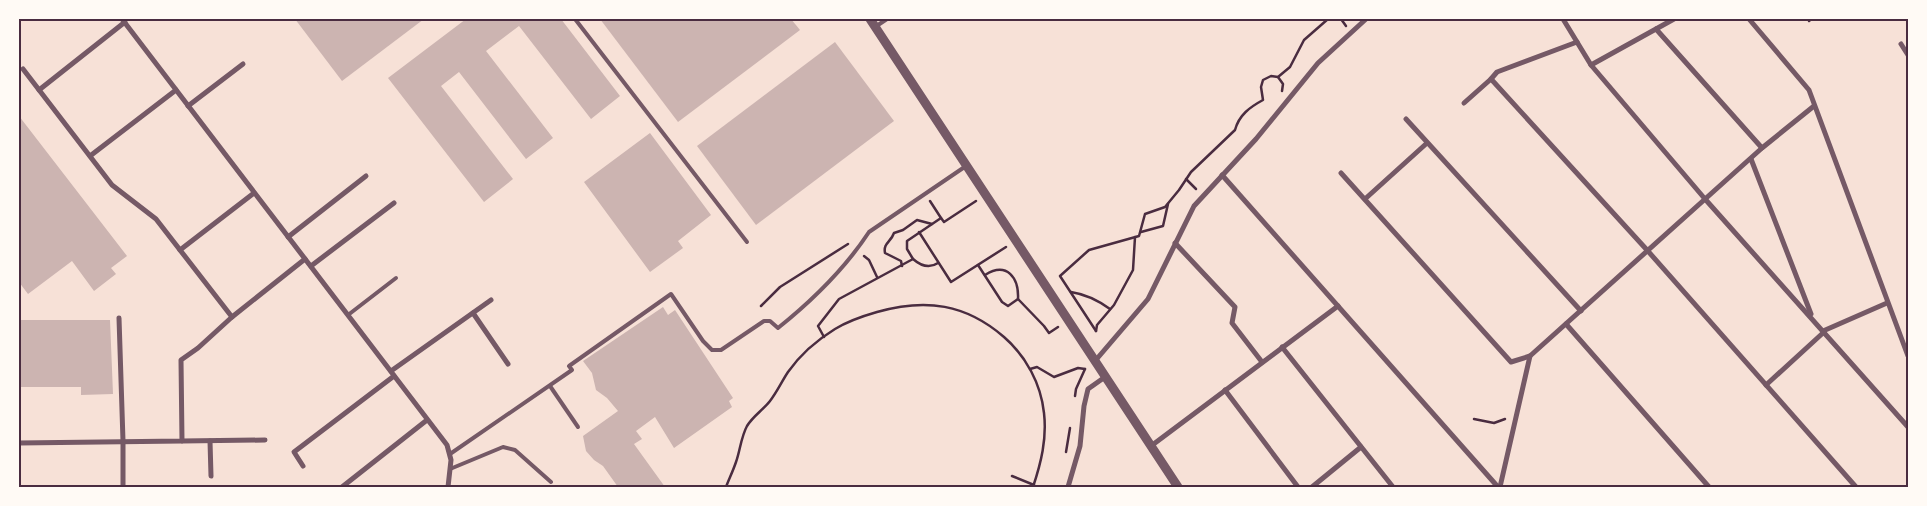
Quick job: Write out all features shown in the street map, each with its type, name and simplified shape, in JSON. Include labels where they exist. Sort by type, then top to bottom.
[{"type":"street","points":[[1093,365],[1148,299],[1194,206],[1256,139],[1318,63],[1366,19]]},
{"type":"street","points":[[1563,19],[1591,65],[1705,199],[1908,428]]},
{"type":"street","points":[[1591,65],[1656,29],[1668,20],[1674,19]]},
{"type":"street","points":[[1749,19],[1809,90],[1908,356]]},
{"type":"street","points":[[39,90],[123,20],[447,445],[450,454],[448,487]]},
{"type":"street","points":[[872,23],[1093,365],[1105,377],[1177,487]]},
{"type":"street","points":[[1656,29],[1762,148]]},
{"type":"street","points":[[1464,103],[1497,72],[1577,42]]},
{"type":"street","points":[[1901,44],[1908,54]]},
{"type":"street","points":[[188,106],[243,64]]},
{"type":"street","points":[[23,70],[112,186],[156,219],[232,317]]},
{"type":"street","points":[[1491,78],[1647,250],[1856,487]]},
{"type":"street","points":[[90,156],[176,90]]},
{"type":"street","points":[[1341,173],[1511,362],[1530,356],[1762,148],[1814,106]]},
{"type":"street","points":[[1406,119],[1581,311]]},
{"type":"street","points":[[1364,199],[1427,143]]},
{"type":"street","points":[[1751,158],[1812,319]]},
{"type":"street","points":[[1222,175],[1499,487]]},
{"type":"street","points":[[288,237],[366,176]]},
{"type":"street","points":[[180,250],[254,193]]},
{"type":"street","points":[[311,266],[394,203]]},
{"type":"street","points":[[1176,244],[1235,308],[1232,323],[1262,362]]},
{"type":"street","points":[[182,441],[181,360],[305,259]]},
{"type":"street","points":[[303,466],[294,452],[392,374],[491,300]]},
{"type":"street","points":[[1766,385],[1824,332],[1887,302]]},
{"type":"street","points":[[1151,446],[1338,306]]},
{"type":"street","points":[[473,313],[508,364]]},
{"type":"street","points":[[119,318],[123,487]]},
{"type":"street","points":[[1566,324],[1710,487]]},
{"type":"street","points":[[1282,347],[1393,487]]},
{"type":"street","points":[[1499,487],[1530,356]]},
{"type":"street","points":[[1068,487],[1080,446],[1084,406],[1088,389],[1105,377]]},
{"type":"street","points":[[1225,390],[1298,487]]},
{"type":"street","points":[[342,487],[428,420]]},
{"type":"street","points":[[19,443],[265,440]]},
{"type":"street","points":[[210,441],[210,476]]},
{"type":"street","points":[[1312,487],[1361,447]]},
{"type":"lane","points":[[575,19],[747,242]]},
{"type":"lane","points":[[872,23],[888,19]]},
{"type":"lane","points":[[450,454],[550,386],[572,370],[569,366],[671,294],[712,350],[721,350],[764,320],[770,321],[778,328],[829,284],[869,232],[966,166]]},
{"type":"lane","points":[[348,316],[396,278]]},
{"type":"lane","points":[[550,386],[578,427]]},
{"type":"lane","points":[[450,469],[503,447],[515,450],[551,482]]},
{"type":"path","points":[[1278,77],[1290,67],[1304,40],[1328,19]]},
{"type":"path","points":[[1135,237],[1133,270],[1110,310],[1097,325],[1096,331],[1060,276],[1089,250],[1135,237],[1139,236],[1145,214],[1165,207],[1191,172],[1235,130],[1237,121],[1244,113],[1263,100],[1261,87],[1263,80],[1271,76],[1278,77],[1283,84],[1281,94]]},
{"type":"path","points":[[1186,179],[1202,197]]},
{"type":"path","points":[[926,194],[944,222],[976,201],[981,209]]},
{"type":"path","points":[[1141,232],[1163,226],[1168,204]]},
{"type":"path","points":[[938,263],[934,266],[920,265],[913,259],[907,249],[907,240],[941,218]]},
{"type":"path","points":[[902,266],[901,261],[885,253],[884,247],[887,242],[893,238],[894,233],[903,230],[917,220],[932,224]]},
{"type":"path","points":[[761,306],[780,287],[843,246],[869,232]]},
{"type":"path","points":[[919,232],[951,282],[1006,248],[1001,240]]},
{"type":"path","points":[[857,250],[869,260],[877,277]]},
{"type":"path","points":[[824,337],[818,326],[839,300],[877,277],[913,259]]},
{"type":"path","points":[[978,264],[1002,302],[1008,306],[1018,299]]},
{"type":"path","points":[[985,275],[991,271],[999,270],[1015,278],[1018,288],[1018,299],[1044,326],[1048,333],[1058,327],[1063,334]]},
{"type":"path","points":[[1071,292],[1078,293],[1103,304],[1110,310]]},
{"type":"path","points":[[726,487],[746,428],[752,418],[770,402],[797,360],[824,337],[851,321],[905,305],[933,305],[955,308],[987,323],[1013,345],[1030,369],[1041,399],[1045,424],[1042,458],[1034,486],[1012,476]]},
{"type":"path","points":[[1081,362],[1086,369]]},
{"type":"path","points":[[1030,369],[1037,367],[1054,377],[1078,368],[1086,369],[1093,365]]},
{"type":"path","points":[[1474,418],[1494,423],[1516,414]]},
{"type":"building","points":[[295,19],[424,19],[342,81]]},
{"type":"building","points":[[466,19],[561,19],[620,96],[591,119],[519,26],[486,51],[553,138],[526,159],[459,72],[441,86],[513,179],[484,202],[388,78]]},
{"type":"building","points":[[600,19],[791,19],[800,30],[678,122]]},
{"type":"building","points":[[835,42],[894,121],[756,225],[697,146]]},
{"type":"building","points":[[19,116],[127,256],[111,268],[116,274],[94,291],[72,261],[28,294],[19,282]]},
{"type":"building","points":[[650,133],[711,215],[678,241],[683,248],[650,272],[584,182]]},
{"type":"building","points":[[663,307],[668,315],[675,310],[733,398],[729,401],[732,407],[674,448],[655,417],[636,431],[642,439],[634,444],[665,487],[618,487],[603,466],[586,451],[583,436],[618,411],[607,398],[596,390],[592,373],[583,361]]},
{"type":"building","points":[[19,320],[110,320],[113,394],[81,395],[81,387],[19,387]]}]
